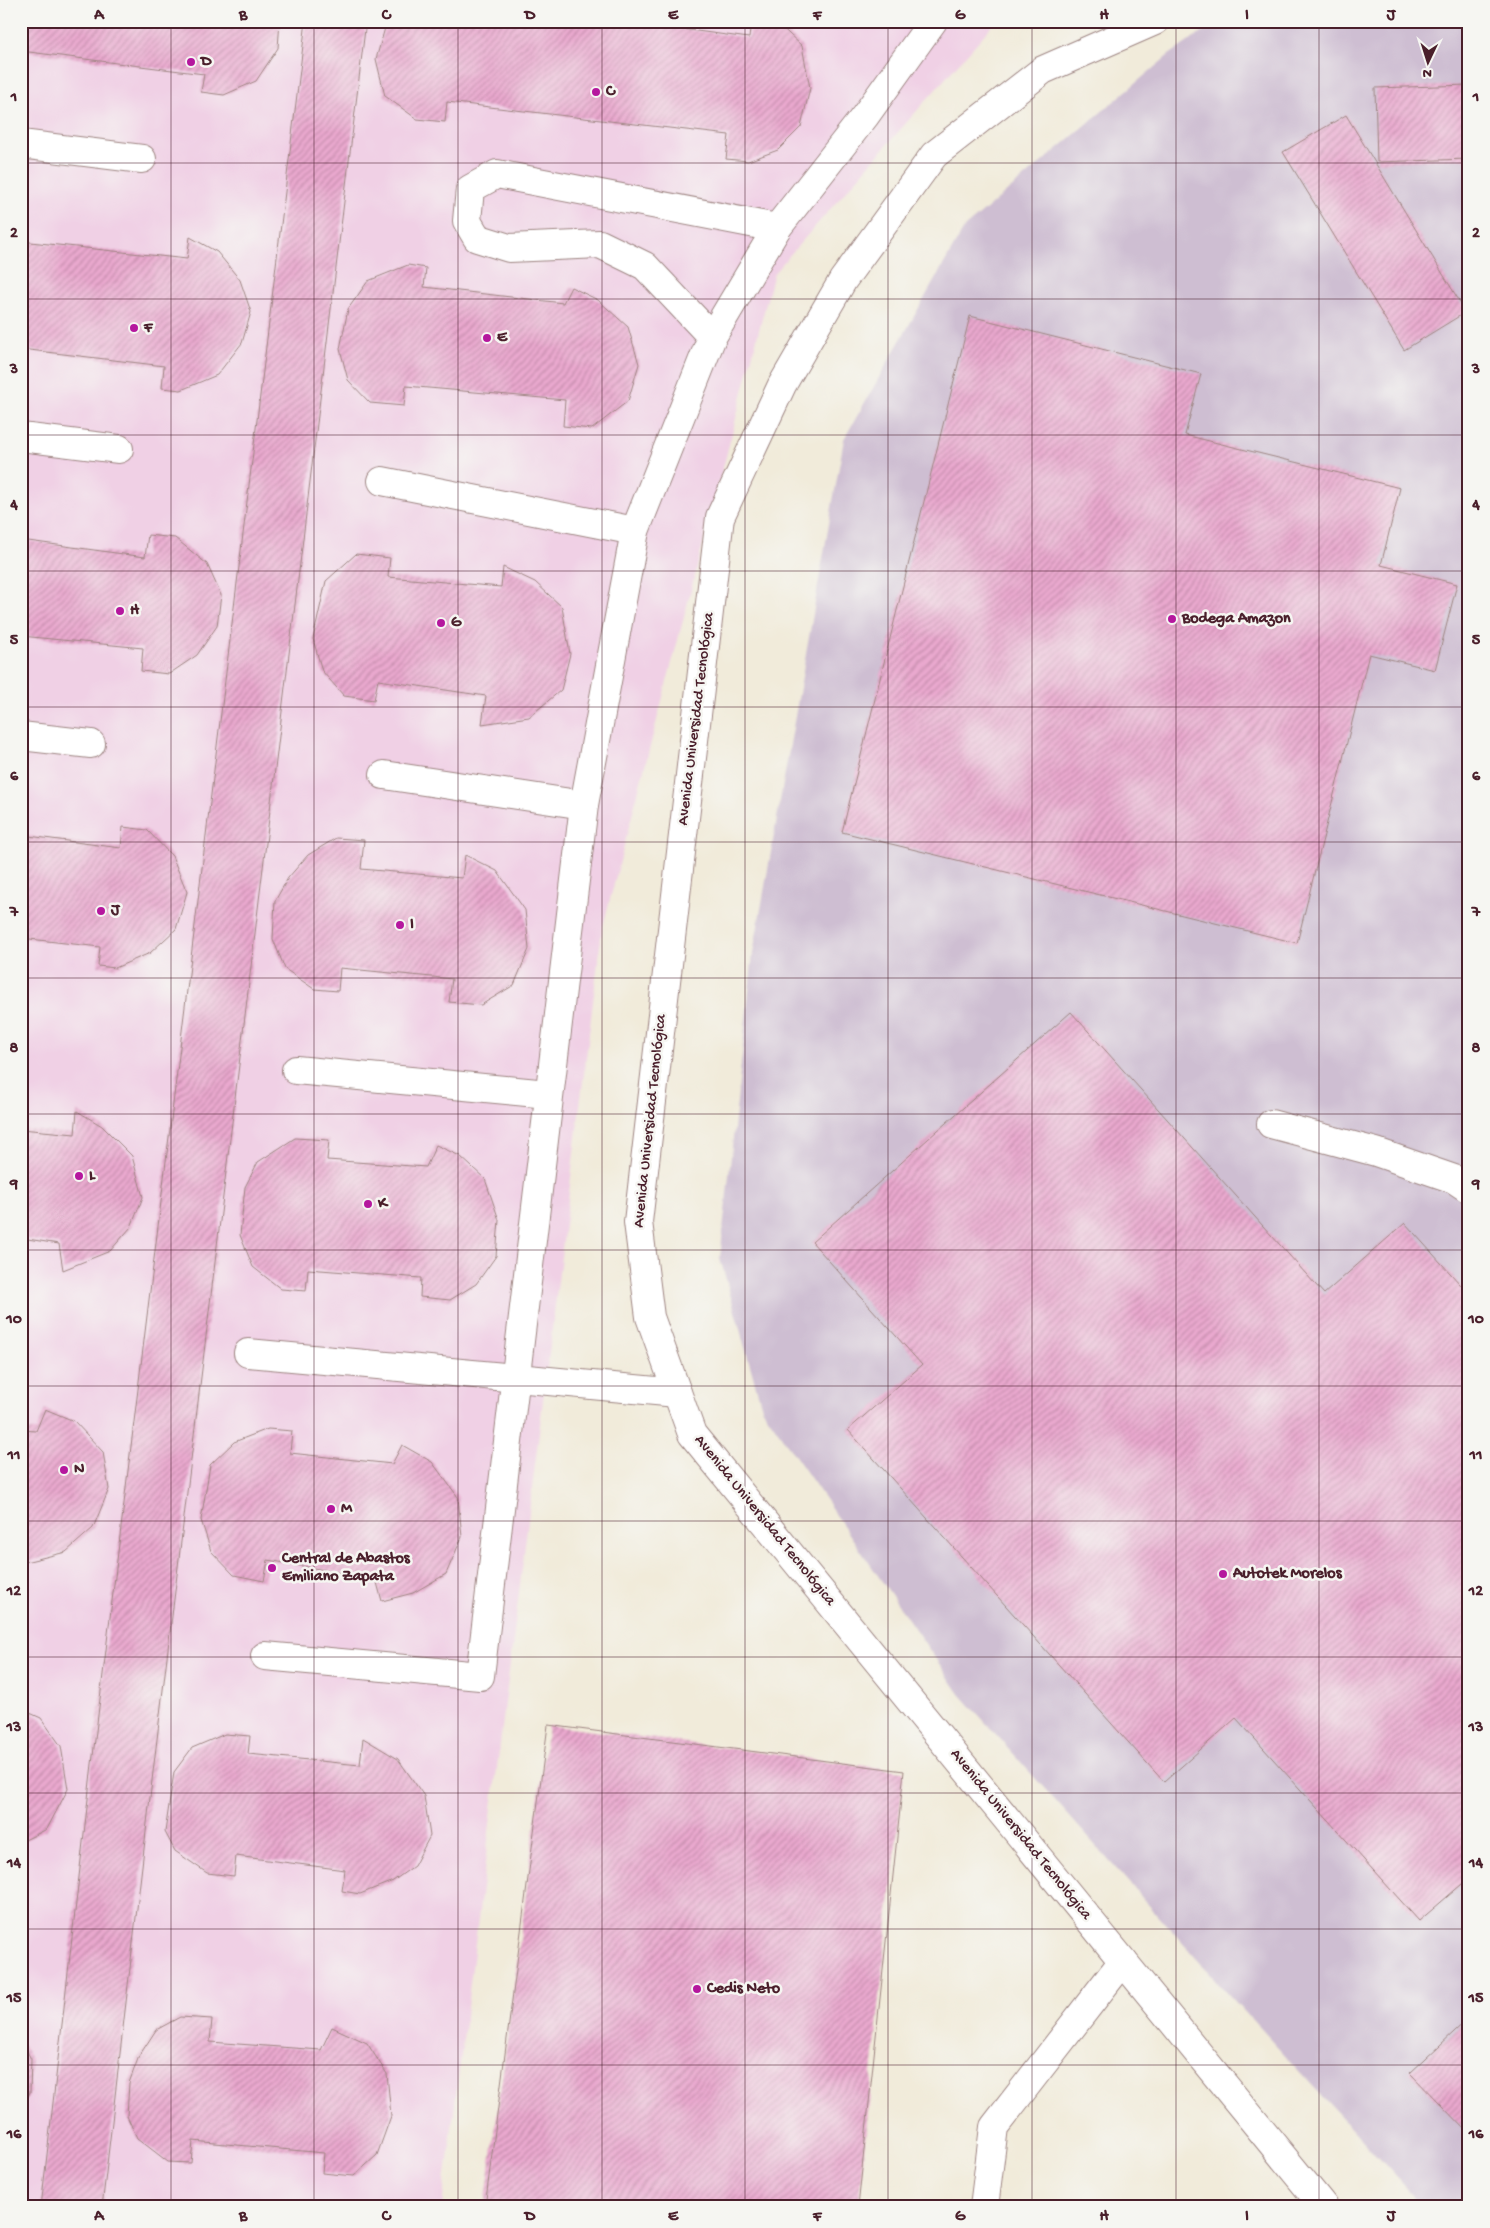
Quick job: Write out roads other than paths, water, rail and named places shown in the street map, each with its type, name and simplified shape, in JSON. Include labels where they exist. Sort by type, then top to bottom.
[{"type":"street","points":[[265,1656],[480,1676],[514,1378],[584,805],[635,531],[712,337],[777,228],[865,116],[933,21]]},
{"type":"street","name":"Avenida Universidad Tecnológica","points":[[1155,21],[1043,70],[934,155],[838,288],[782,385],[720,517],[638,1222],[650,1317],[692,1434],[1324,2207]]},
{"type":"street","points":[[21,144],[142,159]]},
{"type":"street","points":[[712,337],[645,266],[600,244],[509,248],[477,238],[467,221],[470,190],[497,174],[777,228]]},
{"type":"street","points":[[21,437],[119,448]]},
{"type":"street","points":[[382,481],[635,531]]},
{"type":"street","points":[[21,736],[91,744]]},
{"type":"street","points":[[384,775],[584,805]]},
{"type":"street","points":[[296,1070],[548,1094]]},
{"type":"street","points":[[1271,1124],[1376,1152],[1454,1179],[1469,1189]]},
{"type":"street","points":[[248,1353],[677,1393]]},
{"type":"street","points":[[984,2207],[994,2127],[1123,1961]]},
{"type":"place","name":"D","points":[[191,62]]},
{"type":"place","name":"C","points":[[596,92]]},
{"type":"place","name":"F","points":[[134,328]]},
{"type":"place","name":"E","points":[[487,338]]},
{"type":"place","name":"H","points":[[120,611]]},
{"type":"place","name":"Bodega Amazon","points":[[1172,619]]},
{"type":"place","name":"G","points":[[441,623]]},
{"type":"place","name":"J","points":[[101,911]]},
{"type":"place","name":"I","points":[[400,925]]},
{"type":"place","name":"L","points":[[79,1176]]},
{"type":"place","name":"K","points":[[368,1204]]},
{"type":"place","name":"N","points":[[64,1470]]},
{"type":"place","name":"M","points":[[331,1509]]},
{"type":"place","name":"Central de Abastos Emiliano Zapata","points":[[272,1568]]},
{"type":"place","name":"Autotek Morelos","points":[[1223,1574]]},
{"type":"place","name":"Cedis Neto","points":[[697,1989]]}]
